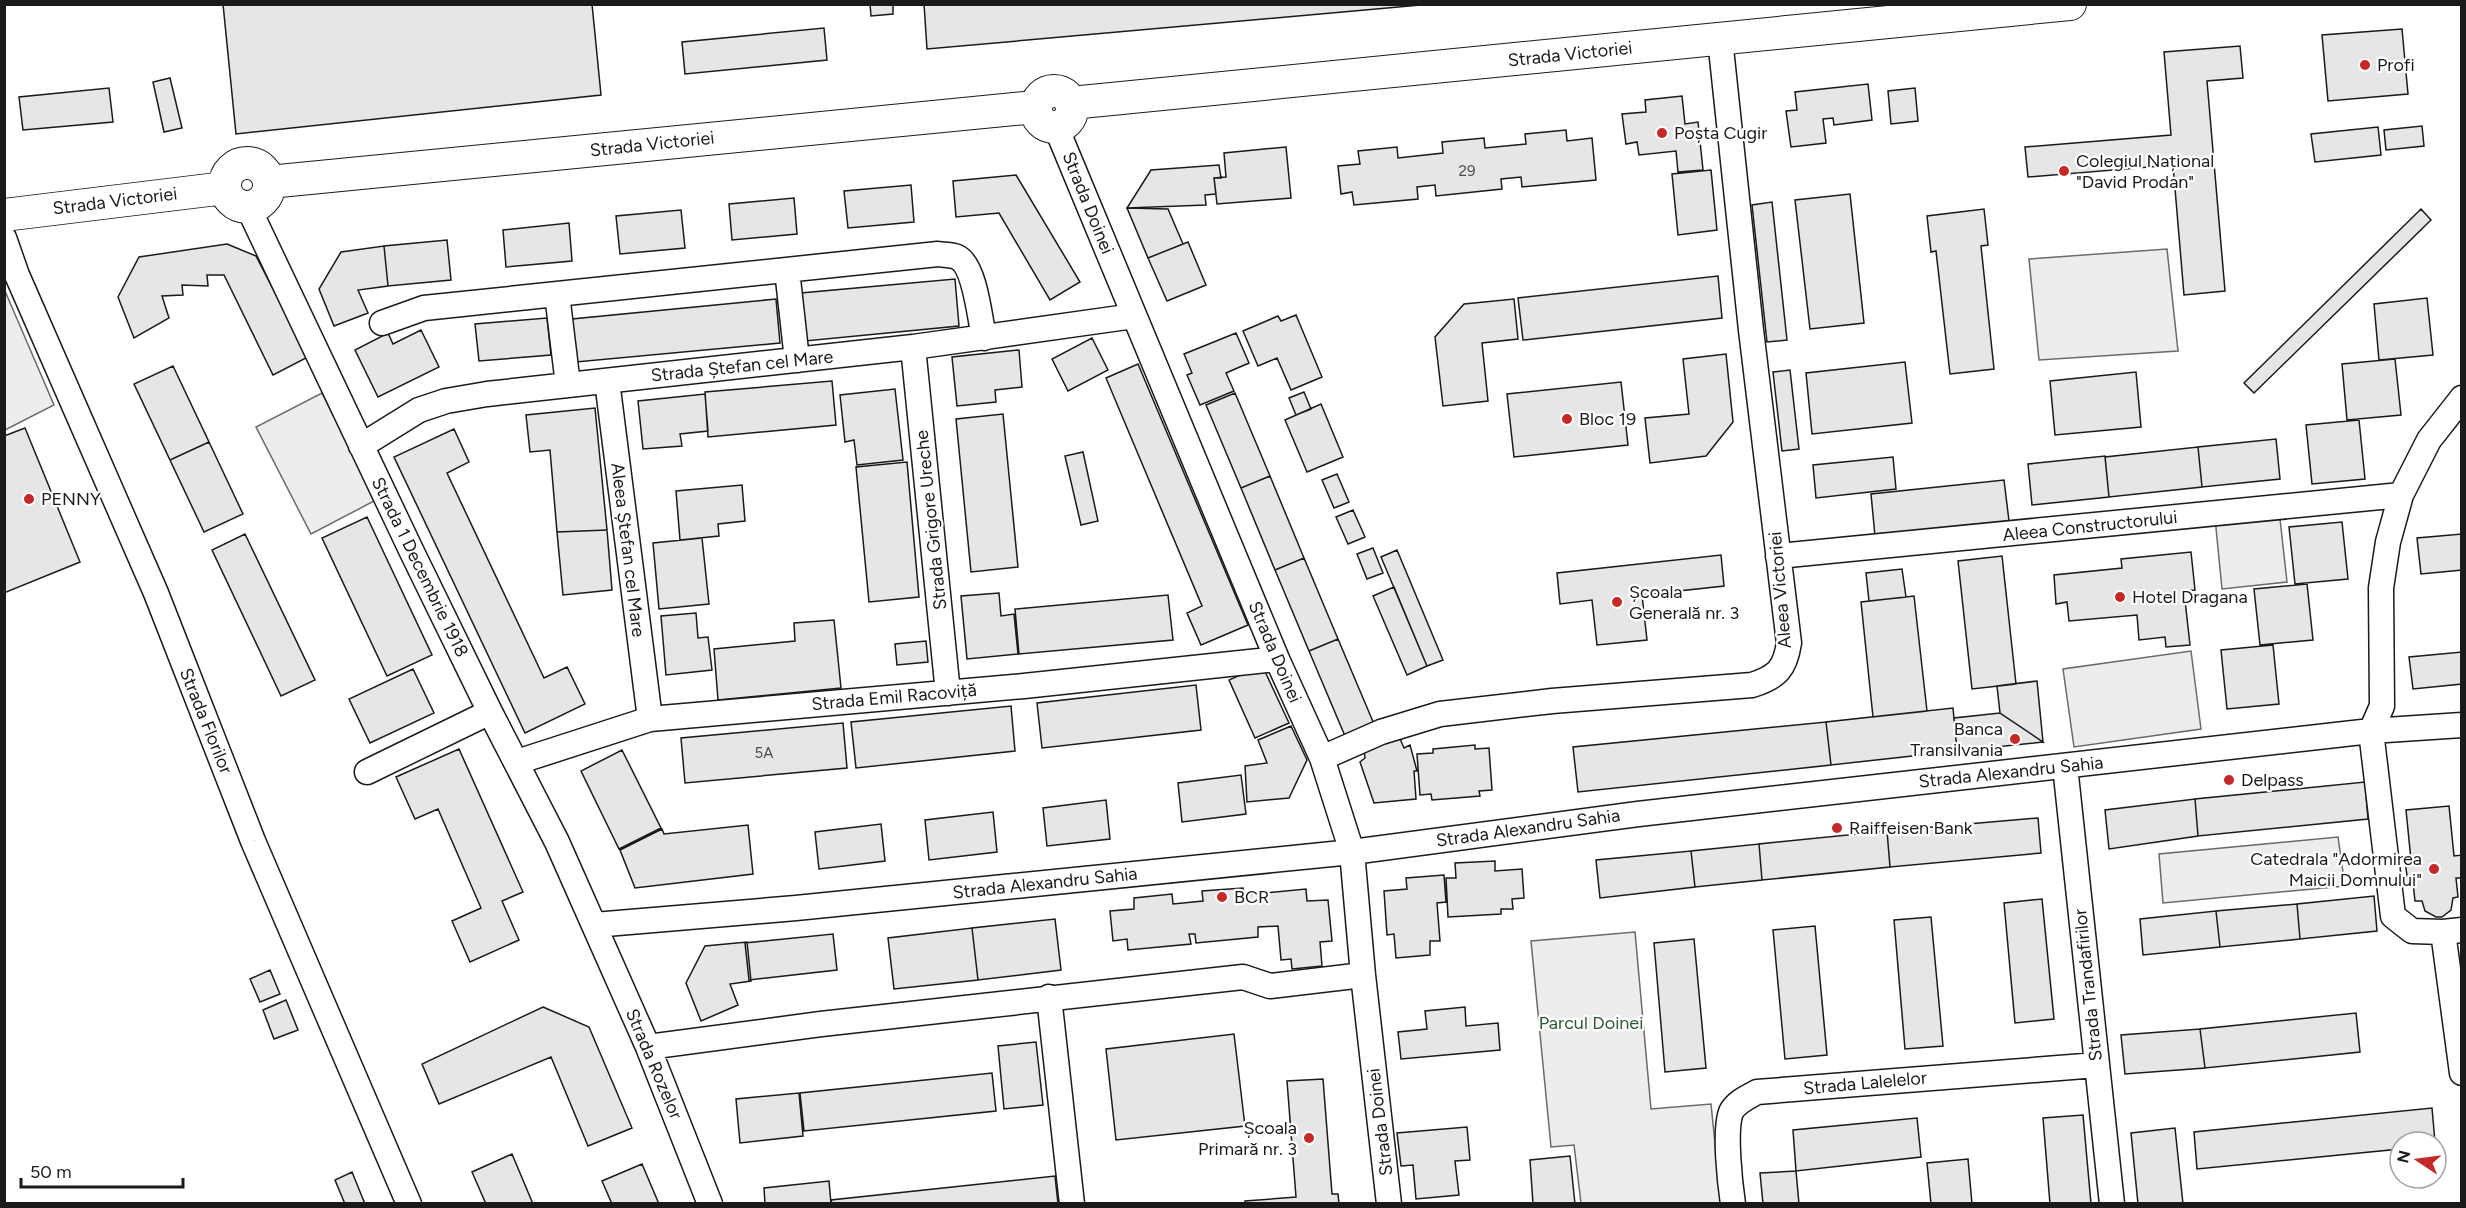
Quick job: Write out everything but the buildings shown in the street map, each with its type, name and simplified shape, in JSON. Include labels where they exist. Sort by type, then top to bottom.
[{"type":"main road","name":"Strada Victoriei","points":[[4,215],[236,197],[261,202],[268,190],[268,182],[1054,113],[1720,39],[2070,4]]},
{"type":"street","name":"Aleea Victoriei","points":[[1322,759],[1381,732],[1440,714],[1552,701],[1752,685],[1771,679],[1786,662],[1789,643],[1720,39]]},
{"type":"street","name":"Strada Doinei","points":[[1054,113],[1134,316],[1277,659],[1322,759],[1352,852],[1363,975],[1389,1203]]},
{"type":"street","name":"Strada 1 Decembrie 1918","points":[[236,197],[361,446],[490,712],[557,842],[594,925]]},
{"type":"street","name":"Strada Florilor","points":[[4,238],[22,286],[156,593],[253,841],[409,1203]]},
{"type":"street","points":[[382,323],[424,308],[938,254],[956,256],[970,271],[984,338]]},
{"type":"street","points":[[787,270],[798,360]]},
{"type":"street","points":[[557,294],[568,386]]},
{"type":"street","name":"Strada Ștefan cel Mare","points":[[361,446],[419,410],[446,401],[913,347],[1134,316]]},
{"type":"street","name":"Strada Grigore Ureche","points":[[913,347],[948,693]]},
{"type":"street","name":"Aleea Ștefan cel Mare","points":[[607,381],[650,719]]},
{"type":"street","points":[[2460,1063],[2452,931],[2412,931],[2393,916],[2371,731],[2382,706],[2381,588],[2388,542],[2401,495],[2429,440],[2462,398]]},
{"type":"street","name":"Aleea Constructorului","points":[[1778,556],[2401,495]]},
{"type":"street","name":"Strada Emil Racoviță","points":[[517,762],[650,719],[948,693],[1277,659]]},
{"type":"street","points":[[367,772],[490,712]]},
{"type":"street","name":"Strada Alexandru Sahia","points":[[594,925],[796,908],[1352,852],[1638,814],[2371,731],[2462,725]]},
{"type":"street","name":"Strada Trandafirilor","points":[[2065,766],[2112,1203]]},
{"type":"street","name":"Strada Rozelor","points":[[594,925],[648,1047],[710,1203]]},
{"type":"street","points":[[648,1047],[1049,997],[1243,977],[1270,986],[1363,975]]},
{"type":"street","points":[[1049,997],[1072,1203]]},
{"type":"street","name":"Strada Lalelelor","points":[[1733,1203],[1728,1135],[1731,1112],[1743,1099],[1757,1092],[2097,1065]]},
{"type":"shaded area","points":[[2167,249],[2178,351],[2039,360],[2029,259]]},
{"type":"shaded area","points":[[5,291],[54,405],[4,430]]},
{"type":"shaded area","points":[[322,393],[376,500],[311,534],[256,427]]},
{"type":"shaded area","points":[[2279,510],[2287,582],[2222,589],[2215,518]]},
{"type":"shaded area","points":[[2191,651],[2201,729],[2074,747],[2063,669]]},
{"type":"shaded area","points":[[2338,837],[2345,886],[2163,903],[2159,854]]},
{"type":"shaded area","name":"Parcul Doinei","points":[[1635,932],[1651,1109],[1711,1104],[1721,1203],[1581,1203],[1574,1145],[1551,1147],[1531,941]]},
{"type":"place","name":"Profi","points":[[2365,65]]},
{"type":"place","name":"Poșta Cugir","points":[[1662,133]]},
{"type":"place","name":"Colegiul Național \"David Prodan\"","points":[[2064,171]]},
{"type":"place","name":"Bloc 19","points":[[1567,419]]},
{"type":"place","name":"PENNY","points":[[29,499]]},
{"type":"place","name":"Hotel Dragana","points":[[2120,597]]},
{"type":"place","name":"Școala Generală nr. 3","points":[[1617,602]]},
{"type":"place","name":"Banca Transilvania","points":[[2015,739]]},
{"type":"place","name":"Delpass","points":[[2229,780]]},
{"type":"place","name":"Raiffeisen Bank","points":[[1837,828]]},
{"type":"place","name":"Catedrala \"Adormirea Maicii Domnului\"","points":[[2434,869]]},
{"type":"place","name":"BCR","points":[[1222,897]]},
{"type":"place","name":"Școala Primară nr. 3","points":[[1309,1138]]}]
